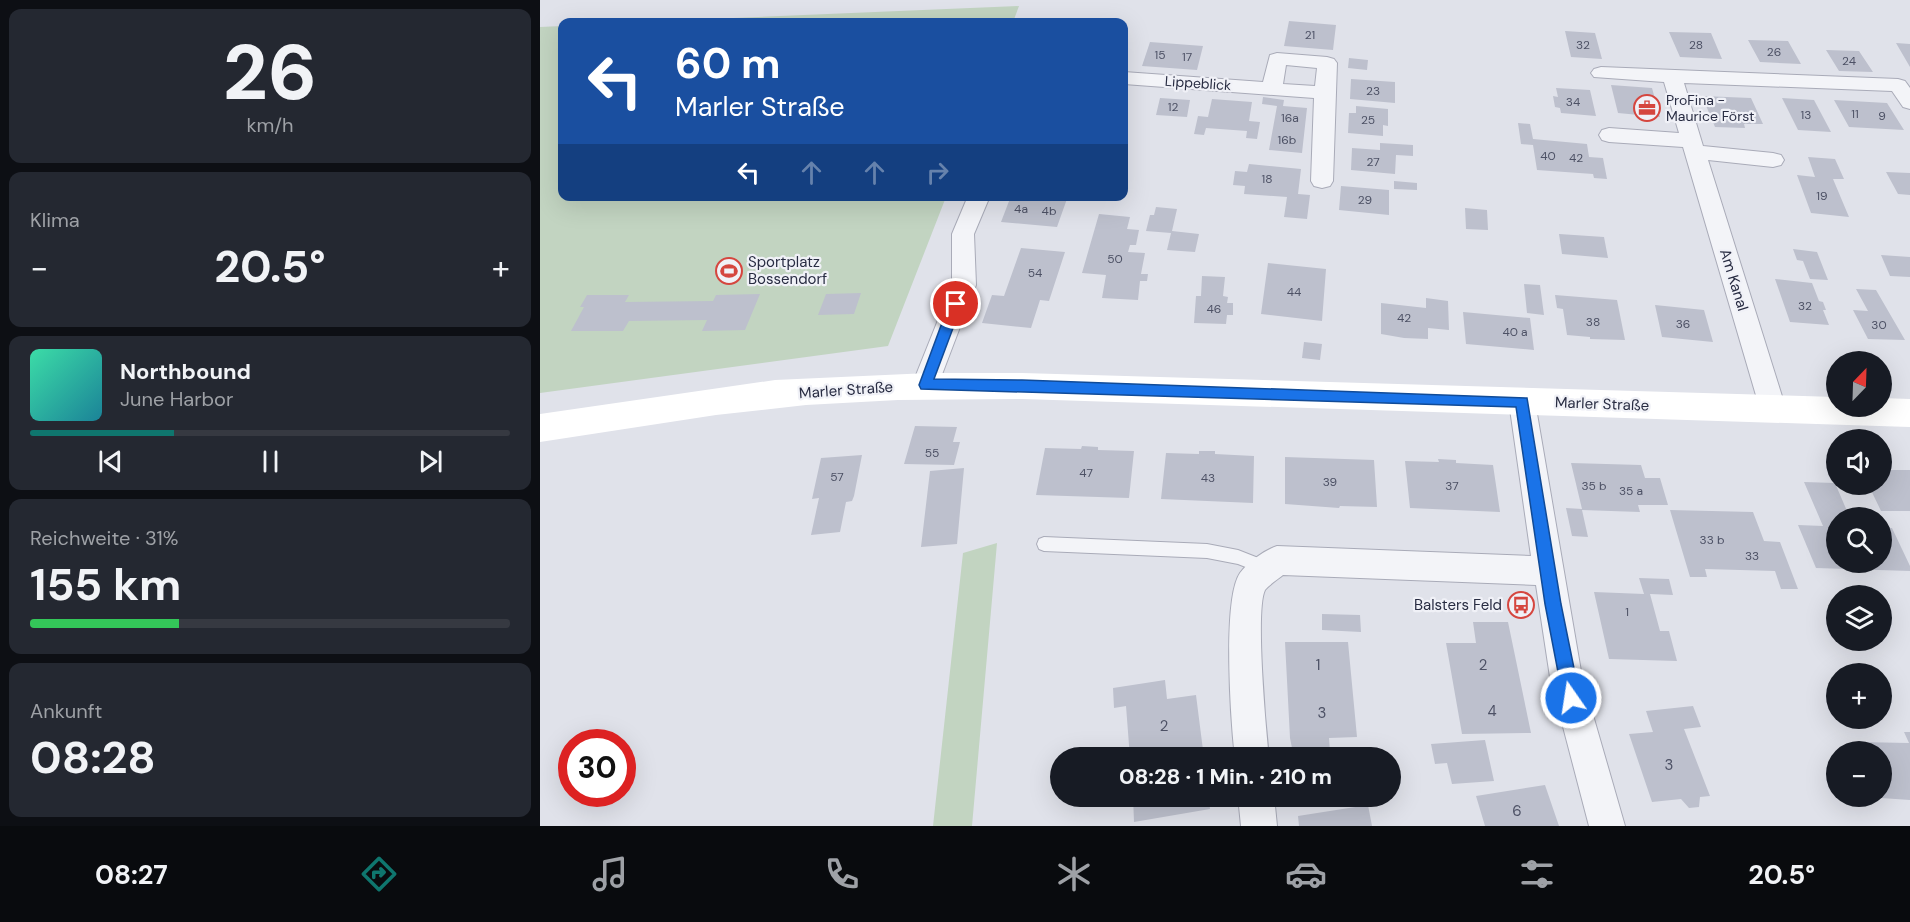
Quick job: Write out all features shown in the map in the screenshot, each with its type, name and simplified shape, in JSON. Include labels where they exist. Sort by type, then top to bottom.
[{"type":"main road","name":"Marler Straße","points":[[540,428],[737,399],[856,388],[926,385],[1910,413]]},
{"type":"street","points":[[1272,89],[1277,59],[1327,63],[1322,181]]},
{"type":"street","points":[[1601,73],[1906,91]]},
{"type":"street","name":"Am Kanal","points":[[1672,77],[1773,409]]},
{"type":"street","name":"Lippeblick","points":[[1128,78],[1324,93]]},
{"type":"street","points":[[1609,135],[1773,160]]},
{"type":"street","points":[[926,385],[963,285],[963,234],[977,201]]},
{"type":"street","points":[[1522,402],[1566,677],[1607,826]]},
{"type":"street","points":[[1251,747],[1247,711],[1246,614],[1251,583],[1277,560],[1549,571]]},
{"type":"street","points":[[1257,807],[1259,826]]},
{"type":"lane","points":[[1044,544],[1207,551],[1238,557],[1268,568]]},
{"type":"green space","points":[[1019,6],[1014,18],[731,18]]},
{"type":"green space","name":"Sportplatz Bossendorf","points":[[558,26],[558,201],[944,201],[888,346],[540,393],[540,27]]},
{"type":"green space","points":[[997,543],[972,826],[933,826],[963,553]]},
{"type":"building","points":[[1289,21],[1336,25],[1333,50],[1284,46]]},
{"type":"building","points":[[1565,31],[1595,33],[1602,59],[1571,57]]},
{"type":"building","points":[[1669,32],[1711,33],[1722,59],[1680,57]]},
{"type":"building","points":[[1748,40],[1788,41],[1801,64],[1760,62]]},
{"type":"building","points":[[1150,42],[1203,46],[1197,70],[1142,66]]},
{"type":"building","points":[[1896,43],[1910,44],[1910,67]]},
{"type":"building","points":[[1826,50],[1859,51],[1873,72],[1839,71]]},
{"type":"building","points":[[1349,58],[1368,60],[1367,70],[1348,68]]},
{"type":"building","points":[[1351,79],[1395,82],[1395,103],[1350,99]]},
{"type":"building","points":[[1611,85],[1652,88],[1660,117],[1618,113]]},
{"type":"building","points":[[1556,88],[1590,90],[1596,116],[1561,113],[1560,108],[1555,107],[1553,96],[1558,97]]},
{"type":"building","points":[[1702,96],[1751,98],[1763,124],[1744,124],[1745,128],[1715,127]]},
{"type":"building","points":[[1263,97],[1284,100],[1283,106],[1307,108],[1302,153],[1269,150],[1277,106],[1262,104]]},
{"type":"building","points":[[1160,98],[1190,100],[1187,117],[1156,115]]},
{"type":"building","points":[[1782,98],[1814,100],[1831,132],[1798,130]]},
{"type":"building","points":[[1212,99],[1252,102],[1249,121],[1260,122],[1257,139],[1246,138],[1247,131],[1206,128],[1204,135],[1194,134],[1198,116],[1208,117]]},
{"type":"building","points":[[1834,100],[1887,103],[1904,130],[1849,127]]},
{"type":"building","points":[[1356,106],[1388,109],[1388,126],[1383,125],[1383,136],[1348,133],[1349,113],[1356,113]]},
{"type":"building","points":[[1518,123],[1530,124],[1533,139],[1587,144],[1589,157],[1603,158],[1607,179],[1594,178],[1593,174],[1537,170],[1533,145],[1521,144]]},
{"type":"building","points":[[1380,143],[1413,145],[1413,156],[1396,155],[1395,174],[1351,170],[1352,148],[1380,150]]},
{"type":"building","points":[[1808,157],[1835,159],[1844,179],[1833,179],[1849,217],[1811,213],[1797,175],[1815,177]]},
{"type":"building","points":[[1249,164],[1301,169],[1298,194],[1310,195],[1307,219],[1284,217],[1287,197],[1244,194],[1245,186],[1233,185],[1235,171],[1247,172]]},
{"type":"building","points":[[1886,172],[1910,173],[1910,195],[1898,194]]},
{"type":"building","points":[[1394,181],[1417,183],[1417,190],[1394,189]]},
{"type":"building","points":[[1341,186],[1389,190],[1389,215],[1339,210]]},
{"type":"building","points":[[1009,201],[1066,201],[1057,227],[1001,222]]},
{"type":"building","points":[[1156,207],[1177,209],[1172,231],[1199,234],[1195,252],[1167,250],[1171,233],[1146,231],[1150,215],[1154,215]]},
{"type":"building","points":[[1465,208],[1487,210],[1488,230],[1466,229]]},
{"type":"building","points":[[1099,214],[1130,217],[1127,229],[1139,230],[1136,245],[1130,245],[1128,252],[1145,253],[1141,274],[1148,274],[1147,281],[1140,281],[1138,300],[1102,298],[1106,275],[1082,273]]},
{"type":"building","points":[[1559,234],[1604,237],[1608,258],[1562,254]]},
{"type":"building","points":[[1021,248],[1065,252],[1049,301],[1040,300],[1031,328],[982,323],[992,295],[1004,296]]},
{"type":"building","points":[[1793,249],[1817,252],[1828,280],[1810,279],[1803,261],[1797,260]]},
{"type":"building","points":[[1881,255],[1910,257],[1910,277],[1890,276]]},
{"type":"building","points":[[1268,263],[1326,269],[1322,321],[1261,314]]},
{"type":"building","points":[[1202,276],[1225,277],[1223,296],[1228,297],[1227,303],[1233,303],[1233,315],[1227,315],[1226,324],[1194,323],[1196,296],[1201,296]]},
{"type":"building","points":[[1775,279],[1812,283],[1819,301],[1823,302],[1826,310],[1823,310],[1829,325],[1790,322]]},
{"type":"building","points":[[1524,284],[1540,285],[1544,315],[1527,313]]},
{"type":"building","points":[[1856,289],[1876,290],[1905,340],[1868,339],[1853,310],[1868,311]]},
{"type":"building","points":[[861,293],[854,314],[818,315],[826,294]]},
{"type":"building","points":[[760,294],[745,330],[702,331],[707,320],[629,321],[623,331],[571,331],[584,307],[580,307],[587,295],[629,295],[625,302],[713,301],[716,295]]},
{"type":"building","points":[[1555,295],[1617,300],[1625,340],[1590,339],[1590,337],[1567,335],[1563,309],[1557,308]]},
{"type":"building","points":[[1426,298],[1448,301],[1449,330],[1428,328],[1428,339],[1381,334],[1381,303],[1426,308]]},
{"type":"building","points":[[1655,305],[1704,310],[1713,342],[1662,337]]},
{"type":"building","points":[[1463,312],[1530,318],[1534,350],[1466,344]]},
{"type":"building","points":[[1304,342],[1322,344],[1320,360],[1302,358]]},
{"type":"building","points":[[915,426],[957,427],[953,442],[960,442],[954,465],[904,464]]},
{"type":"building","points":[[1082,446],[1098,447],[1098,450],[1134,451],[1129,498],[1036,495],[1045,448],[1081,449]]},
{"type":"building","points":[[1199,451],[1254,456],[1253,503],[1161,499],[1166,453],[1199,454]]},
{"type":"building","points":[[862,455],[854,496],[852,501],[846,502],[840,532],[811,535],[819,498],[812,499],[821,458]]},
{"type":"building","points":[[1285,457],[1374,460],[1377,507],[1340,506],[1339,508],[1285,504]]},
{"type":"building","points":[[1438,459],[1456,460],[1456,463],[1493,465],[1500,512],[1410,508],[1405,461],[1439,462]]},
{"type":"building","points":[[1571,463],[1641,465],[1645,478],[1660,478],[1668,505],[1638,505],[1640,512],[1582,510],[1588,537],[1572,536],[1566,508],[1582,509]]},
{"type":"building","points":[[964,468],[957,544],[921,547],[930,471]]},
{"type":"building","points":[[1892,470],[1910,470],[1910,511],[1892,511],[1892,507],[1879,507],[1873,495],[1892,495]]},
{"type":"building","points":[[1804,482],[1826,483],[1826,495],[1840,495],[1845,507],[1826,507],[1826,568],[1816,568],[1798,525],[1823,526]]},
{"type":"building","points":[[1670,510],[1753,512],[1764,541],[1780,542],[1798,589],[1781,589],[1775,571],[1705,569],[1707,577],[1690,577]]},
{"type":"building","points":[[1892,528],[1910,566],[1910,571],[1892,570]]},
{"type":"building","points":[[1639,578],[1669,579],[1673,595],[1650,594],[1660,631],[1669,631],[1677,661],[1609,659],[1594,592],[1644,594]]},
{"type":"building","points":[[1322,614],[1360,615],[1361,632],[1322,630]]},
{"type":"building","points":[[1473,622],[1508,622],[1531,733],[1462,734],[1446,643],[1476,643]]},
{"type":"building","points":[[1285,642],[1348,642],[1357,737],[1329,738],[1330,747],[1292,747]]},
{"type":"building","points":[[1165,680],[1167,699],[1196,695],[1203,747],[1129,747],[1126,706],[1114,708],[1113,688]]},
{"type":"building","points":[[1693,706],[1701,727],[1684,729],[1710,796],[1700,797],[1699,807],[1689,808],[1681,799],[1652,802],[1629,734],[1653,732],[1646,711]]},
{"type":"building","points":[[1904,732],[1910,732],[1910,800],[1892,799],[1892,743],[1909,743]]},
{"type":"building","points":[[1485,740],[1494,781],[1452,784],[1447,763],[1435,764],[1431,744]]},
{"type":"building","points":[[1545,785],[1559,826],[1485,826],[1476,796]]},
{"type":"building","points":[[1133,807],[1210,807],[1210,809],[1134,822]]},
{"type":"building","points":[[1368,807],[1372,826],[1299,826],[1298,816]]},
{"type":"place","name":"ProFina - Maurice Först","points":[[1647,108]]},
{"type":"place","name":"Sportplatz Bossendorf","points":[[729,271]]},
{"type":"place","name":"Balsters Feld","points":[[1521,605]]},
{"type":"route","points":[[956,304],[926,385],[1522,402],[1553,604],[1571,698]]}]
